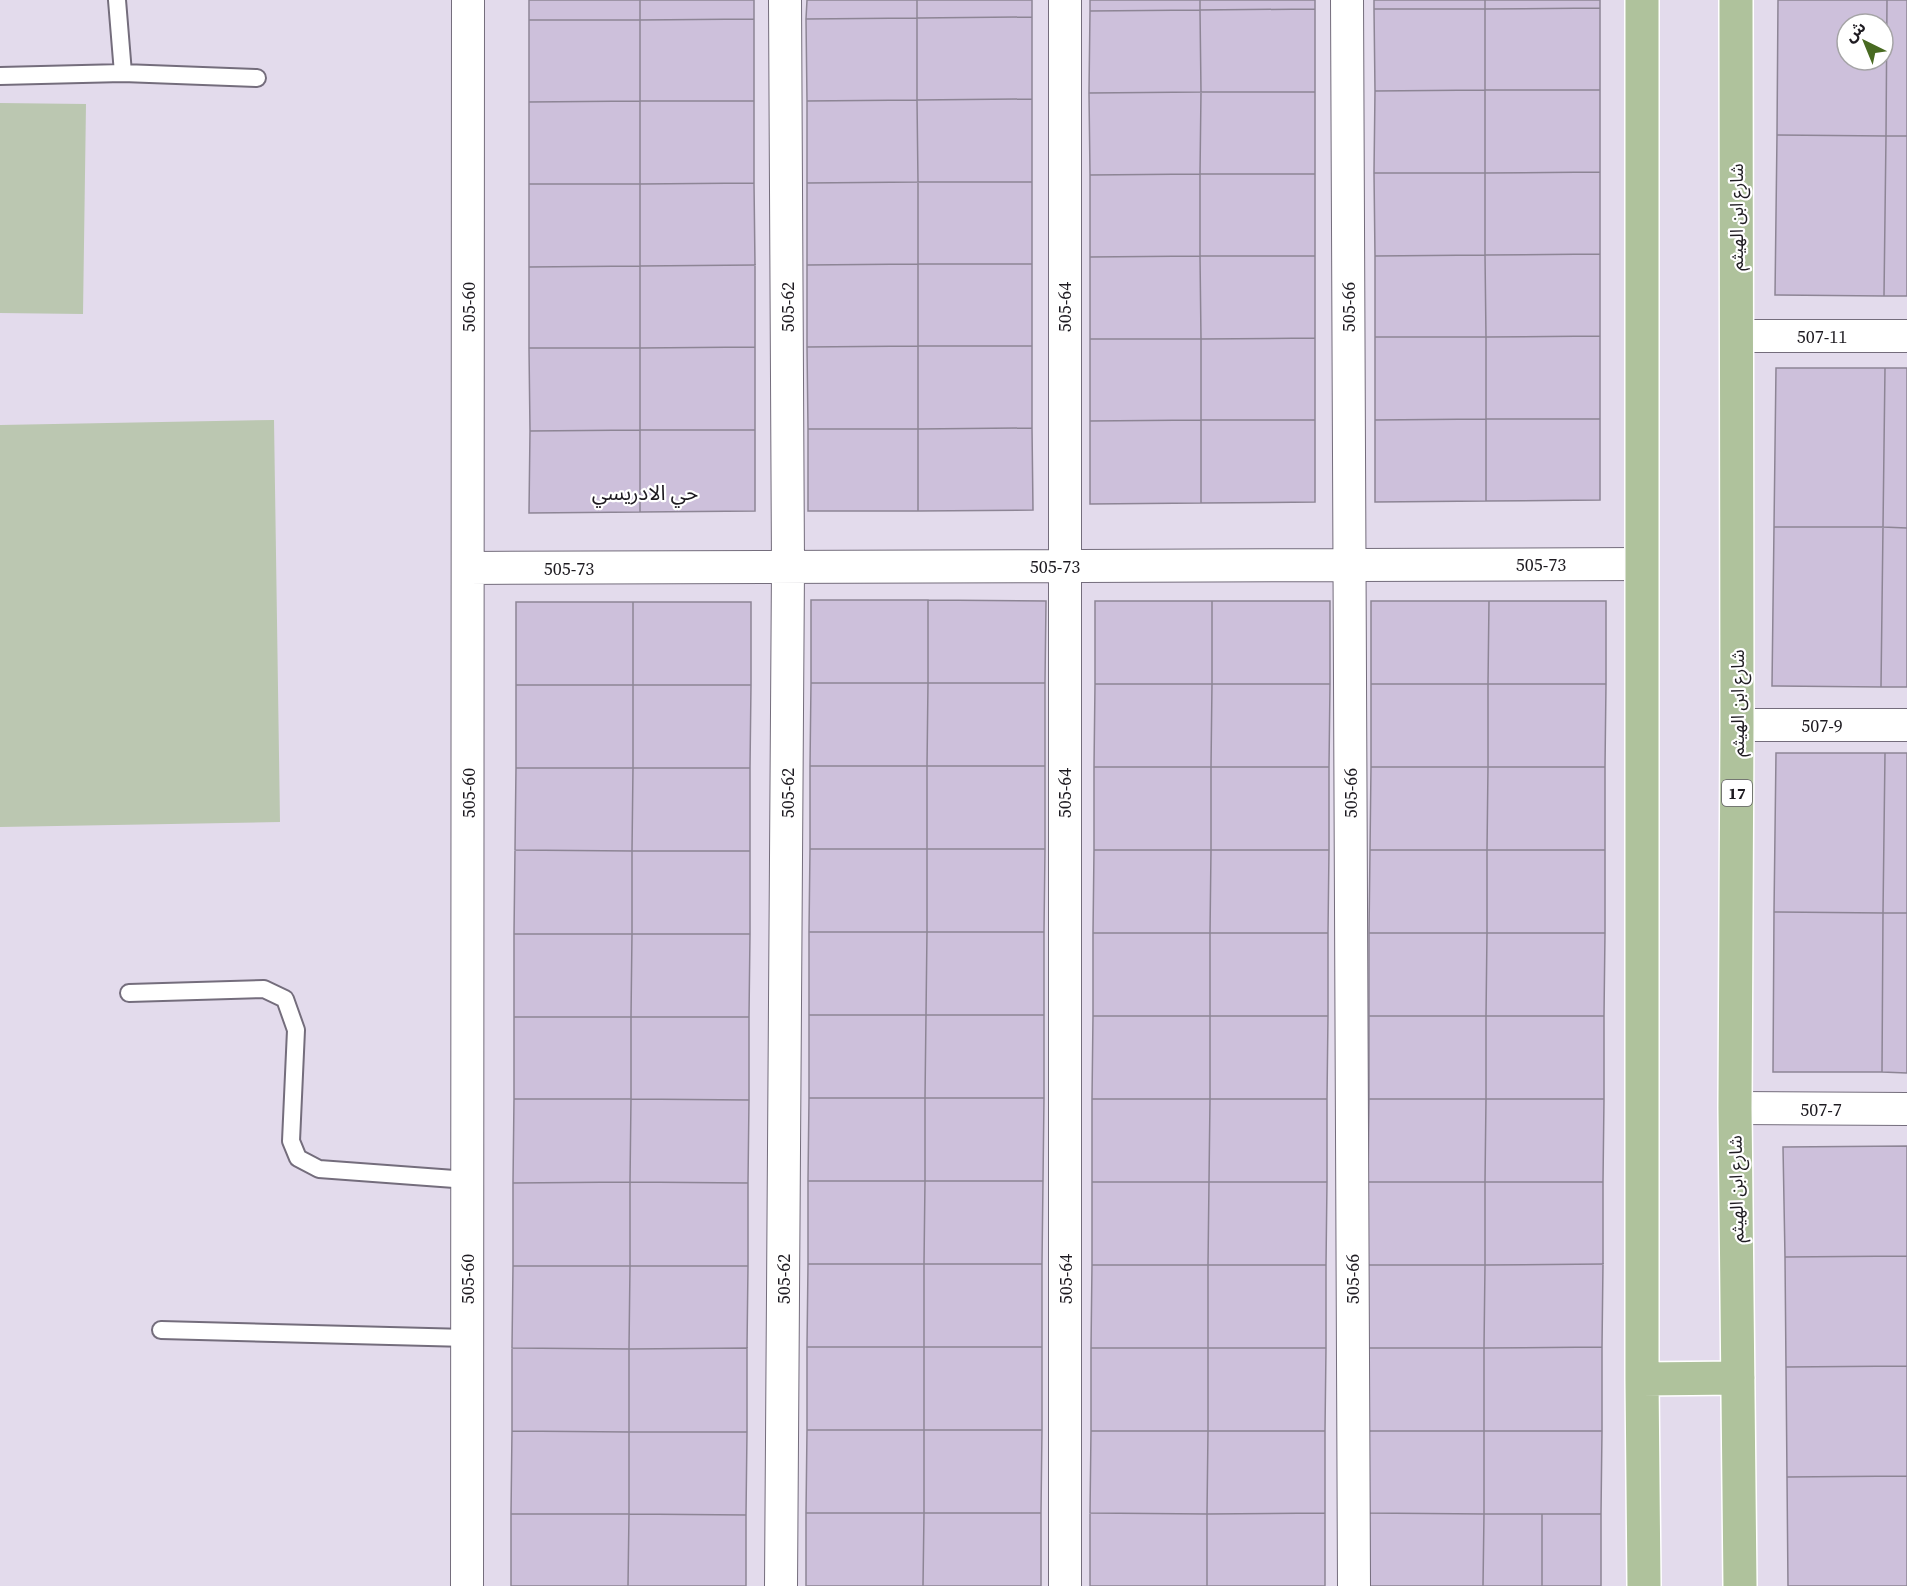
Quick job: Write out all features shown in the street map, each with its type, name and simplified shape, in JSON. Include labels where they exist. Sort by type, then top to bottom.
[{"type":"main road","points":[[1642,0],[1644,1586]]},
{"type":"main road","name":"شارع ابن الهيثم","points":[[1736,0],[1735,1108],[1740,1586]]},
{"type":"main road","points":[[1642,1379],[1738,1378]]},
{"type":"street","name":"505-60","points":[[467,1586],[468,0]]},
{"type":"street","name":"505-62","points":[[781,1586],[788,567],[785,0]]},
{"type":"street","name":"505-64","points":[[1065,0],[1065,1586]]},
{"type":"street","name":"505-66","points":[[1347,0],[1354,1586]]},
{"type":"street","name":"507-11","points":[[1736,336],[1907,336]]},
{"type":"street","name":"505-73","points":[[468,568],[1642,564]]},
{"type":"street","name":"507-9","points":[[1737,725],[1907,725]]},
{"type":"street","name":"507-7","points":[[1735,1108],[1907,1109]]},
{"type":"lane","points":[[117,0],[123,73]]},
{"type":"lane","points":[[0,76],[123,73],[257,78]]},
{"type":"lane","points":[[129,993],[264,989],[285,999],[296,1030],[291,1141],[298,1158],[319,1169],[468,1180]]},
{"type":"lane","points":[[161,1330],[467,1338]]},
{"type":"green space","points":[[0,103],[86,104],[83,314],[0,313]]},
{"type":"green space","points":[[274,420],[280,822],[0,827],[0,425]]},
{"type":"building","points":[[529,0],[640,0],[640,20],[529,20]]},
{"type":"building","points":[[640,0],[754,0],[754,19],[640,20]]},
{"type":"building","points":[[807,0],[917,0],[917,18],[806,19]]},
{"type":"building","points":[[917,0],[1032,0],[1032,17],[917,18]]},
{"type":"building","points":[[1090,0],[1200,0],[1200,10],[1090,11]]},
{"type":"building","points":[[1200,0],[1315,0],[1315,9],[1200,10]]},
{"type":"building","points":[[1374,0],[1485,0],[1485,9],[1374,9]]},
{"type":"building","points":[[1485,0],[1600,0],[1600,8],[1485,9]]},
{"type":"building","points":[[1778,0],[1887,0],[1887,12],[1835,12],[1835,72],[1886,72],[1886,136],[1777,135]]},
{"type":"building","points":[[1887,0],[1907,0],[1907,136],[1886,136],[1886,72],[1895,72],[1895,12],[1887,12]]},
{"type":"building","points":[[1600,8],[1600,90],[1485,90],[1485,9]]},
{"type":"building","points":[[1315,9],[1315,92],[1201,92],[1200,10]]},
{"type":"building","points":[[1374,9],[1485,9],[1485,90],[1375,91]]},
{"type":"building","points":[[1200,10],[1201,92],[1089,93],[1090,11]]},
{"type":"building","points":[[1032,17],[1032,99],[917,100],[917,18]]},
{"type":"building","points":[[917,18],[917,100],[807,101],[806,19]]},
{"type":"building","points":[[754,19],[754,101],[640,101],[640,20]]},
{"type":"building","points":[[529,20],[640,20],[640,101],[529,102]]},
{"type":"building","points":[[1485,90],[1600,90],[1600,172],[1485,173]]},
{"type":"building","points":[[1485,90],[1485,173],[1374,173],[1375,91]]},
{"type":"building","points":[[1201,92],[1315,92],[1315,174],[1200,174]]},
{"type":"building","points":[[1201,92],[1200,174],[1090,175],[1089,93]]},
{"type":"building","points":[[1032,99],[1032,182],[918,182],[917,100]]},
{"type":"building","points":[[917,100],[918,182],[807,183],[807,101]]},
{"type":"building","points":[[640,101],[754,101],[754,183],[640,184]]},
{"type":"building","points":[[640,101],[640,184],[529,184],[529,102]]},
{"type":"building","points":[[1777,135],[1886,136],[1884,296],[1775,295]]},
{"type":"building","points":[[1886,136],[1907,136],[1907,296],[1884,296]]},
{"type":"building","points":[[1600,172],[1600,254],[1485,255],[1485,173]]},
{"type":"building","points":[[1374,173],[1485,173],[1485,255],[1375,256]]},
{"type":"building","points":[[1200,174],[1315,174],[1315,256],[1200,256]]},
{"type":"building","points":[[1200,174],[1200,256],[1090,257],[1090,175]]},
{"type":"building","points":[[918,182],[1032,182],[1032,264],[918,264]]},
{"type":"building","points":[[918,182],[918,264],[807,265],[807,183]]},
{"type":"building","points":[[754,183],[755,265],[640,266],[640,184]]},
{"type":"building","points":[[529,184],[640,184],[640,266],[529,267]]},
{"type":"building","points":[[1600,254],[1600,336],[1486,337],[1485,255]]},
{"type":"building","points":[[1485,255],[1486,337],[1375,337],[1375,256]]},
{"type":"building","points":[[1200,256],[1315,256],[1315,338],[1201,339]]},
{"type":"building","points":[[1200,256],[1201,339],[1090,339],[1090,257]]},
{"type":"building","points":[[918,264],[1032,264],[1032,346],[918,346]]},
{"type":"building","points":[[918,264],[918,346],[807,347],[807,265]]},
{"type":"building","points":[[755,265],[755,347],[640,348],[640,266]]},
{"type":"building","points":[[640,266],[640,348],[529,348],[529,267]]},
{"type":"building","points":[[1600,336],[1600,419],[1486,419],[1486,337]]},
{"type":"building","points":[[1375,337],[1486,337],[1486,419],[1375,420]]},
{"type":"building","points":[[1315,338],[1315,420],[1201,420],[1201,339]]},
{"type":"building","points":[[1090,339],[1201,339],[1201,420],[1090,421]]},
{"type":"building","points":[[918,346],[1032,346],[1032,428],[918,429]]},
{"type":"building","points":[[918,346],[918,429],[808,429],[807,347]]},
{"type":"building","points":[[755,347],[755,430],[640,430],[640,348]]},
{"type":"building","points":[[529,348],[640,348],[640,430],[530,431]]},
{"type":"building","points":[[1776,368],[1885,368],[1883,527],[1774,527]]},
{"type":"building","points":[[1885,368],[1907,368],[1907,528],[1883,527]]},
{"type":"building","points":[[1486,419],[1600,419],[1600,500],[1486,501]]},
{"type":"building","points":[[1486,419],[1486,501],[1375,502],[1375,420]]},
{"type":"building","points":[[1201,420],[1201,503],[1090,504],[1090,421]]},
{"type":"building","points":[[1201,420],[1315,420],[1315,502],[1201,503]]},
{"type":"building","points":[[1032,428],[1033,510],[918,511],[918,429]]},
{"type":"building","points":[[808,429],[918,429],[918,511],[808,511]]},
{"type":"building","points":[[640,430],[640,512],[529,513],[530,431]]},
{"type":"building","points":[[640,430],[755,430],[755,511],[640,512]]},
{"type":"building","points":[[1774,527],[1883,527],[1881,687],[1772,686]]},
{"type":"building","points":[[1883,527],[1907,528],[1907,687],[1881,687]]},
{"type":"building","points":[[811,600],[928,600],[928,683],[811,683]]},
{"type":"building","points":[[928,600],[1046,601],[1045,683],[928,683]]},
{"type":"building","points":[[1095,601],[1212,601],[1212,684],[1095,684]]},
{"type":"building","points":[[1212,601],[1330,601],[1330,684],[1212,684]]},
{"type":"building","points":[[1371,601],[1489,601],[1488,684],[1371,684]]},
{"type":"building","points":[[1489,601],[1606,601],[1606,684],[1488,684]]},
{"type":"building","points":[[516,602],[633,602],[633,685],[516,685]]},
{"type":"building","points":[[633,602],[751,602],[751,685],[633,685]]},
{"type":"building","points":[[811,683],[928,683],[927,766],[810,766]]},
{"type":"building","points":[[928,683],[1045,683],[1045,766],[927,766]]},
{"type":"building","points":[[1095,684],[1212,684],[1211,767],[1094,767]]},
{"type":"building","points":[[1212,684],[1330,684],[1329,767],[1211,767]]},
{"type":"building","points":[[1371,684],[1488,684],[1488,767],[1371,767]]},
{"type":"building","points":[[1488,684],[1606,684],[1605,767],[1488,767]]},
{"type":"building","points":[[516,685],[633,685],[633,768],[516,768]]},
{"type":"building","points":[[633,685],[751,685],[750,768],[633,768]]},
{"type":"building","points":[[1776,753],[1885,753],[1883,913],[1774,912]]},
{"type":"building","points":[[1885,753],[1907,753],[1907,913],[1883,913]]},
{"type":"building","points":[[810,766],[927,766],[927,849],[810,849]]},
{"type":"building","points":[[927,766],[1045,766],[1045,849],[927,849]]},
{"type":"building","points":[[1094,767],[1211,767],[1211,850],[1094,850]]},
{"type":"building","points":[[1211,767],[1329,767],[1329,850],[1211,850]]},
{"type":"building","points":[[1371,767],[1488,767],[1487,850],[1370,850]]},
{"type":"building","points":[[1488,767],[1605,767],[1605,850],[1487,850]]},
{"type":"building","points":[[516,768],[633,768],[632,851],[515,850]]},
{"type":"building","points":[[633,768],[750,768],[750,851],[632,851]]},
{"type":"building","points":[[810,849],[927,849],[927,932],[809,932]]},
{"type":"building","points":[[927,849],[1045,849],[1044,932],[927,932]]},
{"type":"building","points":[[515,850],[632,851],[632,934],[514,934]]},
{"type":"building","points":[[1094,850],[1211,850],[1210,933],[1093,933]]},
{"type":"building","points":[[1211,850],[1329,850],[1328,933],[1210,933]]},
{"type":"building","points":[[1370,850],[1487,850],[1487,933],[1369,933]]},
{"type":"building","points":[[1487,850],[1605,850],[1605,933],[1487,933]]},
{"type":"building","points":[[632,851],[750,851],[750,934],[632,934]]},
{"type":"building","points":[[1774,912],[1883,913],[1882,1072],[1773,1072]]},
{"type":"building","points":[[1883,913],[1907,913],[1907,1073],[1882,1072]]},
{"type":"building","points":[[809,932],[927,932],[926,1015],[809,1015]]},
{"type":"building","points":[[927,932],[1044,932],[1044,1015],[926,1015]]},
{"type":"building","points":[[1093,933],[1210,933],[1210,1016],[1093,1016]]},
{"type":"building","points":[[1210,933],[1328,933],[1328,1016],[1210,1016]]},
{"type":"building","points":[[1369,933],[1487,933],[1486,1016],[1369,1016]]},
{"type":"building","points":[[1487,933],[1605,933],[1604,1016],[1486,1016]]},
{"type":"building","points":[[514,934],[632,934],[631,1017],[514,1017]]},
{"type":"building","points":[[632,934],[750,934],[749,1017],[631,1017]]},
{"type":"building","points":[[809,1015],[926,1015],[925,1098],[809,1098]]},
{"type":"building","points":[[926,1015],[1044,1015],[1044,1098],[925,1098]]},
{"type":"building","points":[[1093,1016],[1210,1016],[1210,1099],[1092,1099]]},
{"type":"building","points":[[1210,1016],[1328,1016],[1327,1099],[1210,1099]]},
{"type":"building","points":[[1369,1016],[1486,1016],[1486,1099],[1369,1099]]},
{"type":"building","points":[[1486,1016],[1604,1016],[1604,1099],[1486,1099]]},
{"type":"building","points":[[514,1017],[631,1017],[631,1099],[514,1099]]},
{"type":"building","points":[[631,1017],[749,1017],[749,1100],[631,1099]]},
{"type":"building","points":[[809,1098],[925,1098],[925,1181],[808,1181]]},
{"type":"building","points":[[925,1098],[1044,1098],[1043,1181],[925,1181]]},
{"type":"building","points":[[514,1099],[631,1099],[630,1182],[513,1183]]},
{"type":"building","points":[[631,1099],[749,1100],[748,1183],[630,1182]]},
{"type":"building","points":[[1092,1099],[1210,1099],[1209,1182],[1092,1182]]},
{"type":"building","points":[[1210,1099],[1327,1099],[1327,1182],[1209,1182]]},
{"type":"building","points":[[1369,1099],[1486,1099],[1485,1182],[1368,1182]]},
{"type":"building","points":[[1486,1099],[1604,1099],[1603,1182],[1485,1182]]},
{"type":"building","points":[[1907,1146],[1907,1256],[1785,1257],[1783,1147]]},
{"type":"building","points":[[808,1181],[925,1181],[924,1264],[808,1264]]},
{"type":"building","points":[[925,1181],[1043,1181],[1042,1264],[924,1264]]},
{"type":"building","points":[[630,1182],[748,1183],[748,1266],[630,1266]]},
{"type":"building","points":[[630,1182],[630,1266],[513,1266],[513,1183]]},
{"type":"building","points":[[1092,1182],[1209,1182],[1208,1265],[1092,1265]]},
{"type":"building","points":[[1209,1182],[1327,1182],[1326,1265],[1208,1265]]},
{"type":"building","points":[[1368,1182],[1485,1182],[1485,1265],[1368,1265]]},
{"type":"building","points":[[1485,1182],[1603,1182],[1603,1264],[1485,1265]]},
{"type":"building","points":[[1907,1256],[1907,1366],[1786,1367],[1785,1257]]},
{"type":"building","points":[[808,1264],[924,1264],[924,1347],[807,1347]]},
{"type":"building","points":[[924,1264],[1042,1264],[1042,1347],[924,1347]]},
{"type":"building","points":[[1603,1264],[1602,1347],[1484,1348],[1485,1265]]},
{"type":"building","points":[[1092,1265],[1208,1265],[1208,1348],[1091,1348]]},
{"type":"building","points":[[1208,1265],[1326,1265],[1326,1348],[1208,1348]]},
{"type":"building","points":[[1368,1265],[1485,1265],[1484,1348],[1368,1348]]},
{"type":"building","points":[[513,1266],[630,1266],[629,1349],[512,1348]]},
{"type":"building","points":[[630,1266],[748,1266],[747,1348],[629,1349]]},
{"type":"building","points":[[807,1347],[924,1347],[924,1430],[807,1430]]},
{"type":"building","points":[[924,1347],[1042,1347],[1042,1430],[924,1430]]},
{"type":"building","points":[[1602,1347],[1602,1431],[1484,1431],[1484,1348]]},
{"type":"building","points":[[512,1348],[629,1349],[629,1432],[512,1431]]},
{"type":"building","points":[[747,1348],[747,1432],[629,1432],[629,1349]]},
{"type":"building","points":[[1091,1348],[1208,1348],[1208,1431],[1091,1431]]},
{"type":"building","points":[[1208,1348],[1326,1348],[1325,1431],[1208,1431]]},
{"type":"building","points":[[1368,1348],[1484,1348],[1484,1431],[1367,1431]]},
{"type":"building","points":[[1907,1366],[1907,1476],[1787,1477],[1786,1367]]},
{"type":"building","points":[[807,1430],[924,1430],[924,1513],[806,1513]]},
{"type":"building","points":[[924,1430],[1042,1430],[1041,1513],[924,1513]]},
{"type":"building","points":[[512,1431],[629,1432],[629,1514],[511,1514]]},
{"type":"building","points":[[1091,1431],[1208,1431],[1207,1514],[1090,1513]]},
{"type":"building","points":[[1208,1431],[1325,1431],[1325,1513],[1207,1514]]},
{"type":"building","points":[[1367,1431],[1484,1431],[1484,1514],[1366,1513]]},
{"type":"building","points":[[1484,1431],[1602,1431],[1601,1514],[1484,1514]]},
{"type":"building","points":[[629,1432],[747,1432],[746,1515],[629,1514]]},
{"type":"building","points":[[1907,1476],[1907,1586],[1788,1586],[1787,1477]]},
{"type":"building","points":[[806,1513],[924,1513],[923,1586],[806,1586]]},
{"type":"building","points":[[924,1513],[1041,1513],[1041,1586],[923,1586]]},
{"type":"building","points":[[1090,1513],[1207,1514],[1207,1586],[1090,1586]]},
{"type":"building","points":[[1325,1513],[1325,1586],[1207,1586],[1207,1514]]},
{"type":"building","points":[[1366,1513],[1484,1514],[1483,1586],[1366,1586]]},
{"type":"building","points":[[511,1514],[629,1514],[628,1586],[511,1586]]},
{"type":"building","points":[[629,1514],[746,1515],[746,1586],[628,1586]]},
{"type":"building","points":[[1484,1514],[1542,1514],[1542,1586],[1483,1586]]},
{"type":"building","points":[[1542,1514],[1601,1514],[1601,1586],[1542,1586]]},
{"type":"district","name":"حي الادريسي","points":[[645,492]]}]
